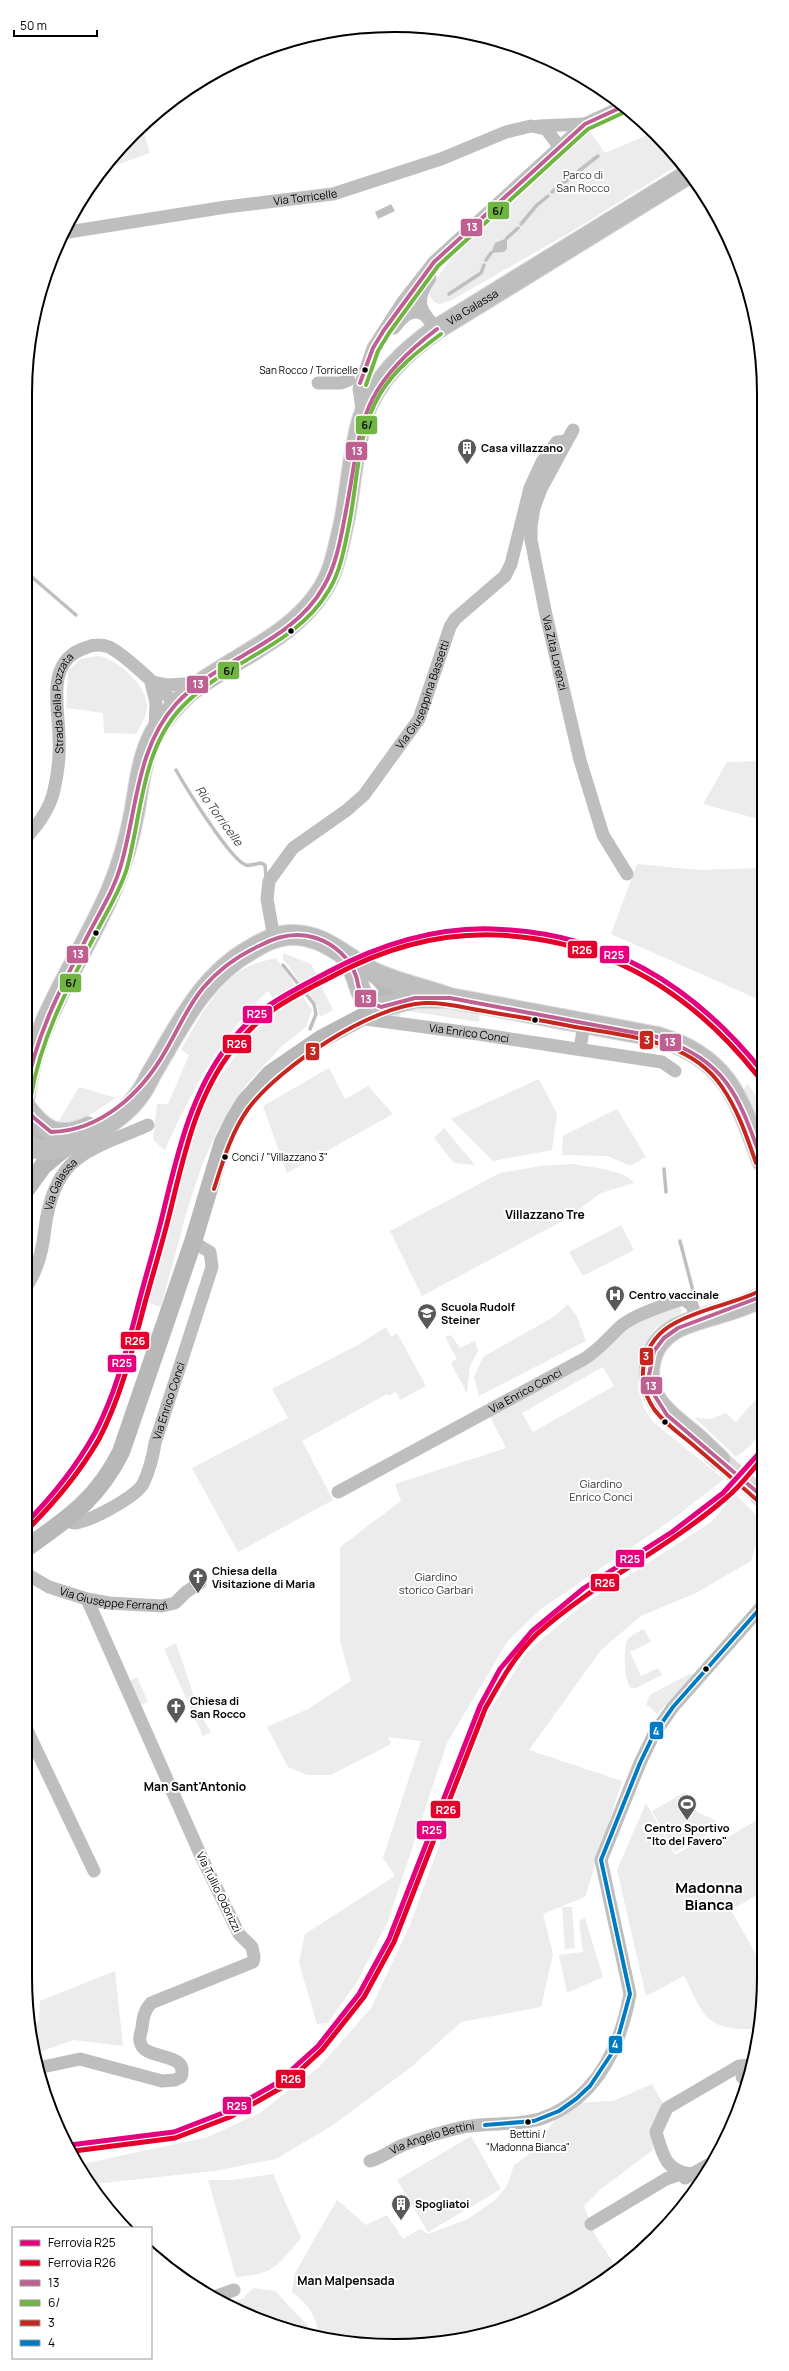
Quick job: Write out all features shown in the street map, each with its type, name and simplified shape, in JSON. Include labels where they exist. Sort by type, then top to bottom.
[{"type":"main road","name":"Via Galassa","points":[[32,1061],[43,1024],[111,892],[121,867],[146,756],[155,733],[176,704],[201,683],[296,620],[313,603],[323,589],[331,572],[341,535],[363,416],[376,390],[405,353],[438,329],[684,177]]},
{"type":"main road","points":[[32,1146],[41,1150],[51,1150],[68,1146],[97,1130],[123,1112],[139,1096],[187,1012],[216,974],[245,952],[274,938],[304,935],[328,943],[374,972],[399,983],[450,998],[658,1037],[687,1047],[705,1059],[731,1087],[740,1104],[757,1148]]},
{"type":"main road","points":[[342,952],[355,972],[359,990],[366,999],[381,1007],[415,998],[450,998]]},
{"type":"main road","points":[[32,1117],[51,1132],[68,1133],[86,1128],[119,1105],[153,1071]]},
{"type":"main road","points":[[720,1460],[667,1415],[654,1399],[651,1389],[649,1365],[658,1344],[666,1335],[683,1325],[741,1307],[757,1299]]},
{"type":"street","points":[[318,383],[341,383],[351,380],[417,284],[434,262],[559,146],[585,124],[617,108]]},
{"type":"street","name":"Via Torricelle","points":[[70,232],[226,207],[333,194],[442,159],[506,132],[539,126],[585,124]]},
{"type":"street","points":[[539,126],[546,129],[559,146]]},
{"type":"street","points":[[438,329],[423,314],[420,305],[422,291],[457,241]]},
{"type":"street","points":[[373,348],[386,340],[404,316],[414,312],[423,314]]},
{"type":"street","points":[[351,380],[363,416]]},
{"type":"street","name":"Via Zita Lorenzi","points":[[569,435],[550,469],[534,508],[531,526],[531,540],[546,615],[580,760],[603,835],[627,874]]},
{"type":"street","name":"Via Giuseppina Bassetti","points":[[274,938],[267,899],[270,881],[292,848],[347,810],[364,795],[404,742],[419,719],[450,627],[460,613],[505,576],[511,564],[522,512],[542,462],[557,442],[569,435]]},
{"type":"street","name":"Strada della Pozzata","points":[[32,830],[51,803],[54,791],[59,739],[57,683],[64,661],[83,648],[103,646],[116,652],[176,704]]},
{"type":"street","points":[[155,733],[156,703],[151,682],[168,685],[201,683]]},
{"type":"street","points":[[32,1544],[66,1520],[88,1501],[111,1472],[121,1452],[193,1242],[223,1142],[245,1102],[270,1074],[286,1062],[354,1021],[381,1007],[388,993],[386,986],[374,972]]},
{"type":"street","points":[[354,1021],[359,990]]},
{"type":"street","name":"Via Enrico Conci","points":[[354,1021],[580,1049],[662,1062],[675,1071]]},
{"type":"street","points":[[580,1049],[584,1024]]},
{"type":"street","name":"Via Galassa","points":[[32,1277],[43,1248],[46,1221],[54,1193],[69,1165],[90,1149],[148,1126]]},
{"type":"street","points":[[32,1137],[51,1132]]},
{"type":"street","points":[[32,1181],[43,1166],[68,1146]]},
{"type":"street","name":"Via Enrico Conci","points":[[66,1520],[74,1523],[93,1518],[128,1497],[142,1484],[152,1459],[155,1443],[212,1267],[210,1252],[193,1242]]},
{"type":"street","name":"Via Enrico Conci","points":[[338,1492],[584,1359],[600,1348],[622,1325],[660,1307],[684,1299],[692,1305],[697,1321]]},
{"type":"street","name":"Via Giuseppe Ferrandi","points":[[32,1577],[49,1587],[87,1599],[109,1603],[162,1606],[175,1603],[186,1592],[200,1583]]},
{"type":"street","name":"Via Tullio Odorizzi","points":[[43,2067],[80,2059],[162,2080],[175,2080],[181,2077],[181,2066],[176,2061],[167,2056],[151,2054],[143,2048],[140,2041],[145,2010],[151,2003],[253,1962],[254,1957],[252,1947],[239,1934],[201,1856],[87,1599]]},
{"type":"street","name":"Via Angelo Bettini","points":[[370,2161],[402,2145],[464,2127],[539,2119],[567,2106],[599,2076],[612,2051],[625,2017],[630,1994],[601,1860],[640,1763],[654,1734],[678,1702],[757,1612]]},
{"type":"street","points":[[32,1741],[94,1870]]},
{"type":"street","points":[[687,2174],[673,2168],[664,2160],[656,2132],[667,2108],[739,2066],[746,2065]]},
{"type":"street","points":[[591,2224],[666,2179],[687,2174],[702,2167]]},
{"type":"street","points":[[668,2188],[687,2174]]},
{"type":"street","points":[[221,2295],[234,2290]]},
{"type":"green space","name":"Parco di San Rocco","points":[[588,129],[605,153],[648,135],[676,166],[576,229],[452,300],[441,304],[435,303],[429,295],[436,280],[451,259],[499,209]]},
{"type":"green space","points":[[144,132],[150,153],[113,166]]},
{"type":"green space","points":[[98,656],[106,658],[123,668],[138,683],[143,692],[147,709],[144,719],[136,734],[104,733],[103,713],[66,708],[68,671],[80,659]]},
{"type":"green space","points":[[757,761],[757,819],[703,804],[727,762]]},
{"type":"green space","points":[[637,864],[698,870],[757,868],[757,999],[611,934]]},
{"type":"green space","points":[[283,953],[311,964],[333,1010],[320,1017],[317,1005],[283,959]]},
{"type":"green space","points":[[276,958],[312,1010],[306,1027],[281,1047],[246,1085],[218,1129],[202,1165],[187,1211],[161,1307],[146,1302],[185,1152],[196,1119],[212,1087],[254,1032],[281,1009],[268,991],[236,1026],[209,1065],[185,1107],[165,1150],[153,1140],[157,1104],[168,1104],[189,1055],[181,1050],[210,1002],[230,979],[241,971],[255,964]]},
{"type":"green space","points":[[437,1006],[480,1011],[479,1022],[401,1010],[400,1018],[387,1014],[403,1008]]},
{"type":"green space","points":[[329,1068],[345,1099],[368,1086],[393,1114],[287,1173],[263,1106]]},
{"type":"green space","points":[[539,1079],[557,1114],[552,1150],[493,1161],[451,1119]]},
{"type":"green space","points":[[748,1084],[757,1098],[757,1124],[743,1089]]},
{"type":"green space","points":[[79,1087],[116,1098],[79,1122],[57,1124]]},
{"type":"green space","points":[[617,1109],[646,1157],[630,1166],[608,1156],[562,1155],[563,1136]]},
{"type":"green space","points":[[444,1128],[475,1165],[454,1163],[434,1138]]},
{"type":"green space","points":[[572,1164],[614,1172],[629,1178],[634,1183],[601,1193],[566,1219],[422,1296],[390,1231],[500,1173],[541,1166]]},
{"type":"green space","points":[[621,1225],[634,1250],[583,1276],[569,1252]]},
{"type":"green space","points":[[679,1303],[682,1312],[656,1328],[643,1347],[638,1368],[638,1389],[644,1408],[653,1422],[724,1479],[673,1519],[541,1609],[507,1642],[447,1743],[388,1921],[358,1980],[328,2023],[317,2024],[299,1963],[305,1934],[395,1876],[383,1858],[421,1741],[388,1737],[391,1744],[331,1775],[307,1775],[288,1767],[267,1727],[308,1709],[351,1681],[340,1641],[340,1547],[401,1501],[395,1484],[506,1448],[490,1417],[621,1331]],"holes":[[[603,1367],[614,1386],[533,1432],[522,1413]]]},
{"type":"green space","points":[[568,1304],[577,1317],[586,1341],[479,1396],[474,1377],[483,1357],[555,1316]]},
{"type":"green space","points":[[386,1327],[391,1337],[397,1333],[426,1386],[400,1400],[396,1392],[388,1396],[387,1394],[302,1441],[333,1500],[238,1552],[192,1468],[288,1418],[272,1389],[358,1345]]},
{"type":"green space","points":[[451,1335],[460,1348],[475,1341],[478,1351],[470,1366],[467,1394],[451,1363],[457,1359],[445,1337]]},
{"type":"green space","points":[[757,1398],[757,1436],[746,1449],[736,1457],[695,1418],[711,1419],[726,1413],[736,1422]]},
{"type":"green space","points":[[735,1494],[757,1516],[757,1542],[751,1561],[696,1593],[641,1616],[601,1650],[529,1750],[622,1781],[585,1897],[543,1914],[553,1954],[541,2007],[461,2022],[410,2068],[333,2125],[276,2159],[214,2171],[97,2184],[84,2164],[208,2137],[260,2113],[319,2067],[371,2008],[409,1927],[438,1849],[477,1730],[527,1652],[581,1606],[710,1523]]},
{"type":"green space","points":[[644,1629],[651,1642],[630,1652],[641,1676],[658,1668],[662,1675],[636,1688],[631,1688],[627,1679],[626,1671],[626,1643],[631,1636]]},
{"type":"green space","points":[[176,1643],[200,1714],[211,1732],[203,1736],[164,1649]]},
{"type":"green space","points":[[689,1674],[695,1674],[657,1714],[646,1704],[650,1695]]},
{"type":"green space","points":[[137,1677],[148,1702],[141,1705],[130,1681]]},
{"type":"green space","name":"Centro Sportivo \"Ito del Favero\"","points":[[685,1792],[697,1812],[715,1820],[721,1826],[675,1852],[652,1811]]},
{"type":"green space","points":[[646,1803],[675,1855],[705,1838],[711,1847],[757,1820],[757,1895],[731,1910],[757,1956],[756,2000],[753,2029],[730,2028],[712,2021],[703,2013],[684,1976],[646,1996],[617,1870]]},
{"type":"green space","points":[[562,1907],[572,1907],[575,1948],[565,1949]]},
{"type":"green space","points":[[585,1918],[603,1977],[567,1993],[559,1955],[583,1952],[579,1921]]},
{"type":"green space","points":[[115,1971],[123,2046],[73,2040],[40,2052],[35,2023],[39,2021],[40,2001]]},
{"type":"green space","points":[[652,2084],[664,2105],[652,2134],[653,2150],[601,2189],[584,2206],[595,2235],[615,2264],[596,2278],[555,2302],[511,2320],[488,2327],[442,2336],[394,2339],[347,2336],[318,2331],[313,2314],[292,2292],[295,2273],[337,2200],[366,2225],[387,2215],[403,2239],[420,2229],[428,2234],[468,2219],[495,2200],[507,2186],[514,2165],[527,2156],[558,2116],[573,2103],[613,2101]]},
{"type":"green space","points":[[471,2136],[501,2189],[428,2232],[397,2180]]},
{"type":"green space","points":[[273,2174],[301,2238],[274,2267],[259,2274],[236,2277],[208,2180],[233,2180]]},
{"type":"green space","points":[[253,2288],[275,2291],[311,2329],[278,2320],[233,2302],[242,2299]]},
{"type":"shaded area","points":[[391,204],[395,211],[378,219],[375,212]]},
{"type":"shaded area","points":[[507,238],[507,249],[504,252],[491,253],[495,243]]},
{"type":"waterway","points":[[552,192],[598,156]]},
{"type":"waterway","points":[[521,224],[537,205],[548,196]]},
{"type":"waterway","points":[[507,238],[518,228]]},
{"type":"waterway","points":[[486,260],[491,253]]},
{"type":"waterway","points":[[449,294],[481,273],[484,265]]},
{"type":"waterway","name":"Rio Torricelle","points":[[32,577],[76,615]]},
{"type":"waterway","name":"Rio Torricelle","points":[[176,770],[209,822],[230,851],[246,865],[261,863],[265,865],[266,876]]},
{"type":"waterway","name":"Rio Torricelle","points":[[283,965],[314,1004],[316,1014],[310,1029]]},
{"type":"waterway","points":[[664,1169],[666,1192]]},
{"type":"waterway","points":[[680,1241],[693,1291]]},
{"type":"tunnel","points":[[720,1460],[757,1492]]},
{"type":"rail line","name":"R25","points":[[32,1517],[72,1470],[95,1433],[110,1401],[126,1350],[187,1124],[204,1083],[215,1063],[239,1032],[262,1011],[286,994],[347,962],[387,946],[408,940],[450,931],[471,929],[493,929],[534,933],[573,940],[609,952],[644,968],[676,988],[706,1012],[735,1040],[757,1065]]},
{"type":"rail line","name":"R26","points":[[32,1525],[58,1497],[84,1463],[99,1439],[121,1388],[164,1234],[186,1148],[200,1106],[220,1067],[233,1049],[255,1024],[278,1006],[352,966],[412,945],[433,940],[475,935],[496,935],[536,939],[573,947],[609,959],[642,975],[674,995],[703,1018],[731,1045],[757,1075]]},
{"type":"rail line","name":"R25","points":[[73,2145],[174,2132],[228,2111],[277,2083],[318,2046],[359,1994],[389,1939],[480,1706],[500,1669],[532,1631],[584,1588],[672,1532],[723,1493],[757,1456]]},
{"type":"rail line","name":"R26","points":[[77,2151],[175,2138],[230,2117],[281,2088],[322,2050],[364,1997],[394,1942],[485,1709],[515,1660],[529,1642],[559,1615],[703,1516],[731,1494],[757,1465]]},
{"type":"transit line","name":"13","points":[[360,383],[373,348],[384,330],[434,262],[585,124],[618,109]]},
{"type":"transit line","name":"6/","points":[[366,385],[378,351],[389,333],[438,266],[588,129],[623,113]]},
{"type":"transit line","name":"13","points":[[32,1064],[42,1033],[59,993],[111,892],[118,874],[145,760],[163,721],[176,704],[193,688],[274,636],[293,622],[310,606],[324,586],[337,555],[355,460],[366,414],[376,393],[390,373],[410,352],[437,329]]},
{"type":"transit line","name":"6/","points":[[32,1091],[41,1054],[56,1014],[124,877],[132,847],[145,783],[158,743],[168,724],[182,707],[199,691],[218,677],[279,640],[298,626],[315,610],[329,590],[339,568],[351,513],[362,443],[372,409],[380,394],[393,376],[416,354],[441,334]]},
{"type":"transit line","name":"13","points":[[32,1116],[51,1132],[69,1130],[87,1125],[118,1107],[145,1081],[166,1050],[197,995],[216,975],[237,958],[267,942],[281,937],[302,935],[323,941],[340,952],[350,963],[356,976],[361,994],[367,1000],[381,1007],[415,998],[450,998],[658,1037],[682,1047],[700,1058],[715,1070],[727,1084],[745,1117],[757,1148]]},
{"type":"transit line","name":"3","points":[[214,1189],[228,1148],[242,1118],[262,1092],[281,1075],[328,1041],[354,1026],[379,1014],[403,1006],[425,1003],[440,1003],[626,1035],[670,1047],[690,1057],[707,1070],[722,1087],[742,1124],[756,1163]]},
{"type":"transit line","name":"3","points":[[757,1292],[685,1318],[664,1330],[655,1339],[649,1350],[643,1373],[644,1385],[648,1397],[654,1409],[662,1419],[757,1500]]},
{"type":"transit line","name":"13","points":[[757,1298],[678,1328],[664,1338],[654,1351],[649,1375],[653,1393],[667,1415],[757,1492]]},
{"type":"transit line","name":"4","points":[[485,2125],[534,2121],[559,2111],[576,2099],[590,2086],[612,2053],[630,1994],[601,1860],[640,1763],[654,1734],[673,1707],[757,1612]]},
{"type":"place","name":"San Rocco / Torricelle","points":[[365,370]]},
{"type":"place","name":"Casa villazzano","points":[[467,465]]},
{"type":"place","name":"Conci / \"Villazzano 3\"","points":[[225,1157]]},
{"type":"place","name":"Centro vaccinale","points":[[615,1312]]},
{"type":"place","name":"Scuola Rudolf Steiner","points":[[427,1330]]},
{"type":"place","name":"Chiesa della Visitazione di Maria","points":[[198,1594]]},
{"type":"place","name":"Chiesa di San Rocco","points":[[176,1724]]},
{"type":"place","name":"Centro Sportivo \"Ito del Favero\"","points":[[687,1821]]},
{"type":"place","name":"Bettini / \"Madonna Bianca\"","points":[[528,2122]]},
{"type":"place","name":"Spogliatoi","points":[[401,2221]]},
{"type":"district","name":"Villazzano Tre","points":[[545,1215]]},
{"type":"district","name":"Man Sant'Antonio","points":[[195,1787]]},
{"type":"district","name":"Madonna Bianca","points":[[709,1896]]},
{"type":"district","name":"Man Malpensada","points":[[346,2281]]},
{"type":"park label","name":"Giardino Enrico Conci","points":[[601,1490]]},
{"type":"park label","name":"Giardino storico Garbari","points":[[436,1583]]}]
